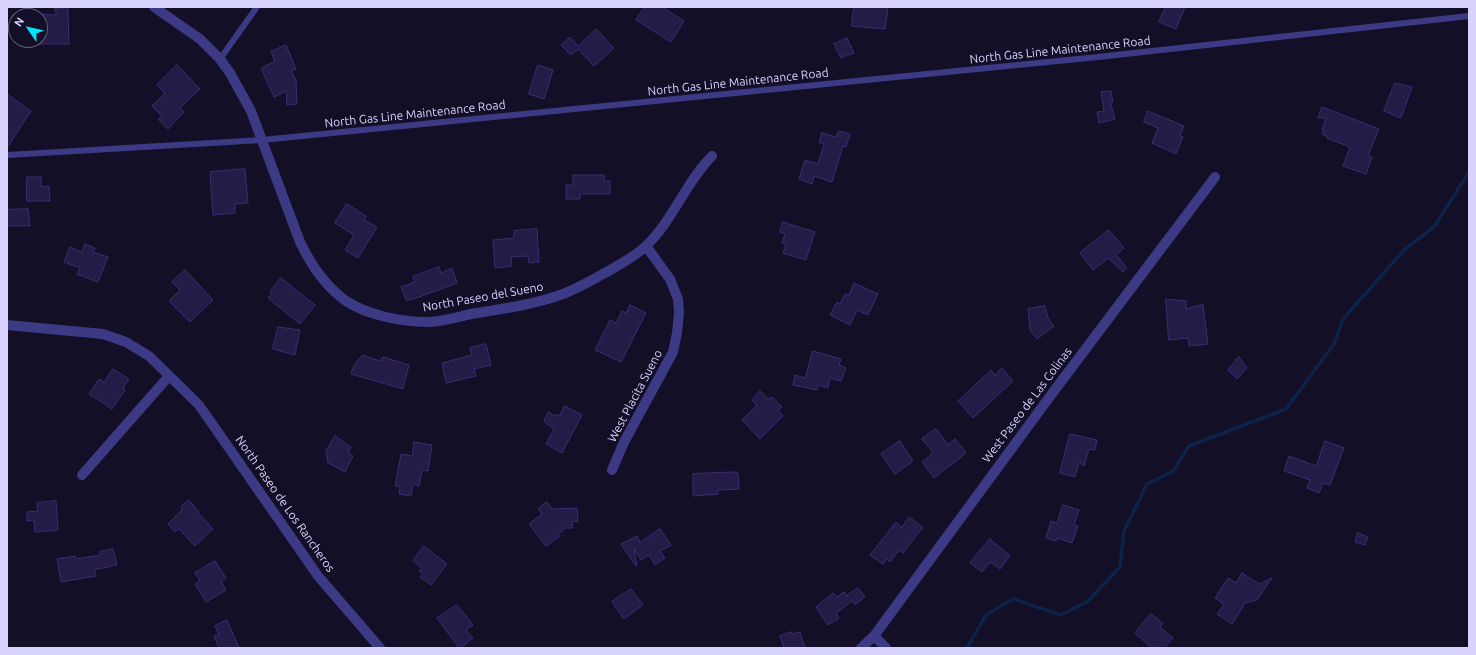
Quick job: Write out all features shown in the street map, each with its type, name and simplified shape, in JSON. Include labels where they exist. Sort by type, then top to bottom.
[{"type":"street","name":"North Paseo del Sueno","points":[[154,7],[200,39],[220,59],[251,111],[300,242],[308,258],[322,279],[346,301],[396,320],[428,322],[521,305],[561,295],[611,269],[646,246],[658,231],[702,166],[712,156]]},
{"type":"street","name":"West Paseo de Las Colinas","points":[[861,648],[874,636],[1055,389],[1214,178]]},
{"type":"street","name":"West Placita Sueno","points":[[612,470],[624,442],[673,352],[677,333],[679,313],[678,299],[670,279],[646,246]]},
{"type":"street","name":"North Paseo de Los Rancheros","points":[[7,325],[103,334],[126,342],[149,356],[199,406],[318,576],[380,648]]},
{"type":"street","points":[[82,475],[170,376]]},
{"type":"street","points":[[874,636],[886,648]]},
{"type":"lane","points":[[220,59],[257,7]]},
{"type":"lane","name":"North Gas Line Maintenance Road","points":[[7,155],[262,140],[1098,57],[1469,16]]},
{"type":"building","points":[[645,7],[662,7],[684,21],[671,42],[636,20]]},
{"type":"building","points":[[854,7],[888,7],[885,29],[852,26]]},
{"type":"building","points":[[1166,7],[1185,7],[1176,29],[1159,22]]},
{"type":"building","points":[[55,8],[68,8],[69,44],[48,44],[48,14],[56,15]]},
{"type":"building","points":[[596,29],[614,48],[594,66],[578,49],[571,55],[561,45],[570,37],[578,46]]},
{"type":"building","points":[[847,38],[854,53],[841,58],[834,44]]},
{"type":"building","points":[[286,45],[296,69],[291,71],[296,80],[297,104],[287,105],[286,91],[274,97],[261,68],[275,61],[271,52]]},
{"type":"building","points":[[177,65],[200,89],[180,108],[184,112],[168,129],[158,119],[162,116],[152,106],[165,93],[157,85]]},
{"type":"building","points":[[538,65],[553,70],[544,99],[529,94]]},
{"type":"building","points":[[1395,83],[1412,87],[1401,118],[1384,111]]},
{"type":"building","points":[[1111,91],[1113,102],[1110,102],[1115,119],[1099,123],[1097,112],[1104,111],[1101,92]]},
{"type":"building","points":[[7,94],[31,111],[7,148]]},
{"type":"building","points":[[1322,107],[1379,129],[1368,156],[1372,157],[1366,174],[1343,166],[1350,147],[1327,138],[1327,136],[1322,134],[1324,131],[1322,130],[1326,118],[1318,118]]},
{"type":"building","points":[[1148,111],[1184,126],[1180,136],[1183,137],[1176,154],[1152,143],[1158,128],[1144,122]]},
{"type":"building","points":[[839,131],[850,134],[846,147],[843,146],[832,182],[814,176],[812,184],[799,179],[805,160],[818,164],[824,144],[819,142],[822,133],[836,137]]},
{"type":"building","points":[[245,169],[248,203],[235,204],[235,213],[213,215],[210,172]]},
{"type":"building","points":[[573,175],[604,175],[604,181],[610,181],[610,194],[580,194],[580,199],[566,199],[566,185],[573,185]]},
{"type":"building","points":[[27,177],[41,177],[41,187],[49,186],[50,201],[27,201]]},
{"type":"building","points":[[347,204],[366,216],[364,220],[377,227],[358,258],[345,250],[354,235],[335,223]]},
{"type":"building","points":[[28,209],[30,226],[7,226],[7,210]]},
{"type":"building","points":[[783,222],[815,232],[806,260],[783,253],[786,245],[782,243],[785,234],[780,232]]},
{"type":"building","points":[[537,229],[539,262],[529,263],[528,256],[511,257],[512,266],[495,268],[493,240],[514,238],[514,231]]},
{"type":"building","points":[[1109,230],[1124,248],[1116,255],[1127,268],[1123,272],[1108,258],[1093,270],[1080,253]]},
{"type":"building","points":[[85,244],[95,248],[93,252],[108,257],[98,282],[77,274],[80,268],[64,262],[70,247],[82,252]]},
{"type":"building","points":[[439,267],[441,273],[452,268],[457,283],[411,300],[406,300],[401,287],[415,282],[413,277]]},
{"type":"building","points":[[185,270],[213,300],[190,322],[169,301],[180,290],[172,282]]},
{"type":"building","points":[[281,278],[315,305],[300,324],[268,298],[272,294],[270,292]]},
{"type":"building","points":[[854,283],[878,294],[868,315],[857,310],[850,325],[830,315],[837,302],[840,304],[845,294],[849,295]]},
{"type":"building","points":[[1166,299],[1186,301],[1186,309],[1203,304],[1208,344],[1189,346],[1188,338],[1169,340]]},
{"type":"building","points":[[630,305],[646,313],[621,362],[595,350],[610,320],[616,323],[622,311],[626,313]]},
{"type":"building","points":[[1045,306],[1048,318],[1054,326],[1037,339],[1030,330],[1028,309]]},
{"type":"building","points":[[278,327],[300,330],[295,355],[273,349]]},
{"type":"building","points":[[486,344],[491,365],[474,369],[476,376],[446,383],[442,363],[472,355],[470,348]]},
{"type":"building","points":[[813,351],[841,359],[839,365],[846,368],[841,381],[830,378],[828,388],[818,385],[817,390],[793,385],[795,375],[805,378]]},
{"type":"building","points":[[363,355],[380,361],[383,357],[409,365],[403,389],[351,374],[354,365]]},
{"type":"building","points":[[1239,357],[1247,368],[1237,379],[1228,370]]},
{"type":"building","points":[[1002,368],[1013,381],[973,418],[958,401],[991,370],[995,375]]},
{"type":"building","points":[[113,369],[129,379],[123,388],[125,390],[112,409],[89,394],[99,379],[104,382]]},
{"type":"building","points":[[760,391],[768,399],[772,397],[782,407],[778,410],[783,416],[760,439],[742,420],[757,405],[752,400]]},
{"type":"building","points":[[565,406],[582,415],[562,453],[546,444],[554,429],[544,421],[548,412],[555,416],[557,414],[559,416]]},
{"type":"building","points":[[936,429],[948,445],[955,439],[966,453],[934,478],[922,462],[933,453],[922,439]]},
{"type":"building","points":[[1070,434],[1097,440],[1095,450],[1089,449],[1084,466],[1079,462],[1075,477],[1060,473]]},
{"type":"building","points":[[335,436],[351,447],[348,453],[353,456],[345,472],[328,463],[326,452]]},
{"type":"building","points":[[900,441],[913,461],[895,474],[881,454]]},
{"type":"building","points":[[1325,441],[1344,448],[1330,485],[1323,483],[1319,493],[1307,488],[1310,480],[1284,471],[1289,456],[1316,466]]},
{"type":"building","points":[[414,442],[432,445],[428,471],[422,470],[419,486],[413,484],[411,496],[399,494],[400,487],[395,486],[401,454],[412,456]]},
{"type":"building","points":[[738,473],[739,489],[718,490],[718,494],[693,496],[693,474]]},
{"type":"building","points":[[189,500],[199,512],[198,513],[213,529],[195,546],[179,529],[175,532],[168,524],[182,510],[181,507]]},
{"type":"building","points":[[56,501],[58,530],[35,532],[34,520],[27,521],[27,512],[38,511],[37,503]]},
{"type":"building","points":[[547,502],[552,509],[577,508],[578,521],[572,522],[573,528],[565,528],[558,535],[559,537],[546,546],[529,524],[542,514],[538,509]]},
{"type":"building","points":[[1063,505],[1079,510],[1074,525],[1078,526],[1072,543],[1057,538],[1056,541],[1046,538],[1051,521],[1057,523]]},
{"type":"building","points":[[909,517],[923,527],[903,553],[899,550],[890,562],[887,559],[883,564],[870,555],[896,522],[902,527]]},
{"type":"building","points":[[660,529],[671,545],[660,551],[665,558],[655,565],[649,555],[641,560],[634,549],[637,565],[635,565],[621,544],[637,536],[640,542]]},
{"type":"building","points":[[1358,533],[1368,537],[1365,545],[1355,542]]},
{"type":"building","points":[[990,539],[1010,556],[1000,569],[990,562],[982,572],[970,563]]},
{"type":"building","points":[[424,546],[447,564],[431,585],[420,577],[423,574],[419,571],[422,568],[413,561]]},
{"type":"building","points":[[113,549],[117,565],[94,570],[96,576],[61,582],[57,559],[75,556],[76,559],[100,555],[100,552]]},
{"type":"building","points":[[215,561],[226,578],[221,581],[226,590],[206,602],[195,584],[200,581],[195,573]]},
{"type":"building","points":[[1242,573],[1259,584],[1272,578],[1257,600],[1245,603],[1232,624],[1217,614],[1224,604],[1215,598],[1228,578],[1236,583]]},
{"type":"building","points":[[858,588],[865,597],[855,605],[852,601],[836,613],[839,618],[828,625],[816,607],[833,593],[837,597],[844,592],[847,596]]},
{"type":"building","points":[[631,589],[643,605],[624,619],[612,602]]},
{"type":"building","points":[[457,605],[473,625],[466,630],[473,638],[461,648],[459,648],[437,618]]},
{"type":"building","points":[[1151,614],[1163,623],[1160,627],[1173,638],[1164,648],[1152,648],[1135,633]]},
{"type":"building","points":[[227,620],[239,648],[219,648],[214,636],[219,635],[215,626]]},
{"type":"building","points":[[791,632],[792,634],[800,632],[805,648],[784,648],[780,636]]},
{"type":"waterway","points":[[967,648],[986,615],[1013,599],[1061,615],[1088,601],[1120,567],[1124,531],[1147,484],[1173,471],[1189,446],[1286,409],[1334,344],[1343,319],[1406,248],[1434,227],[1469,172]]}]
